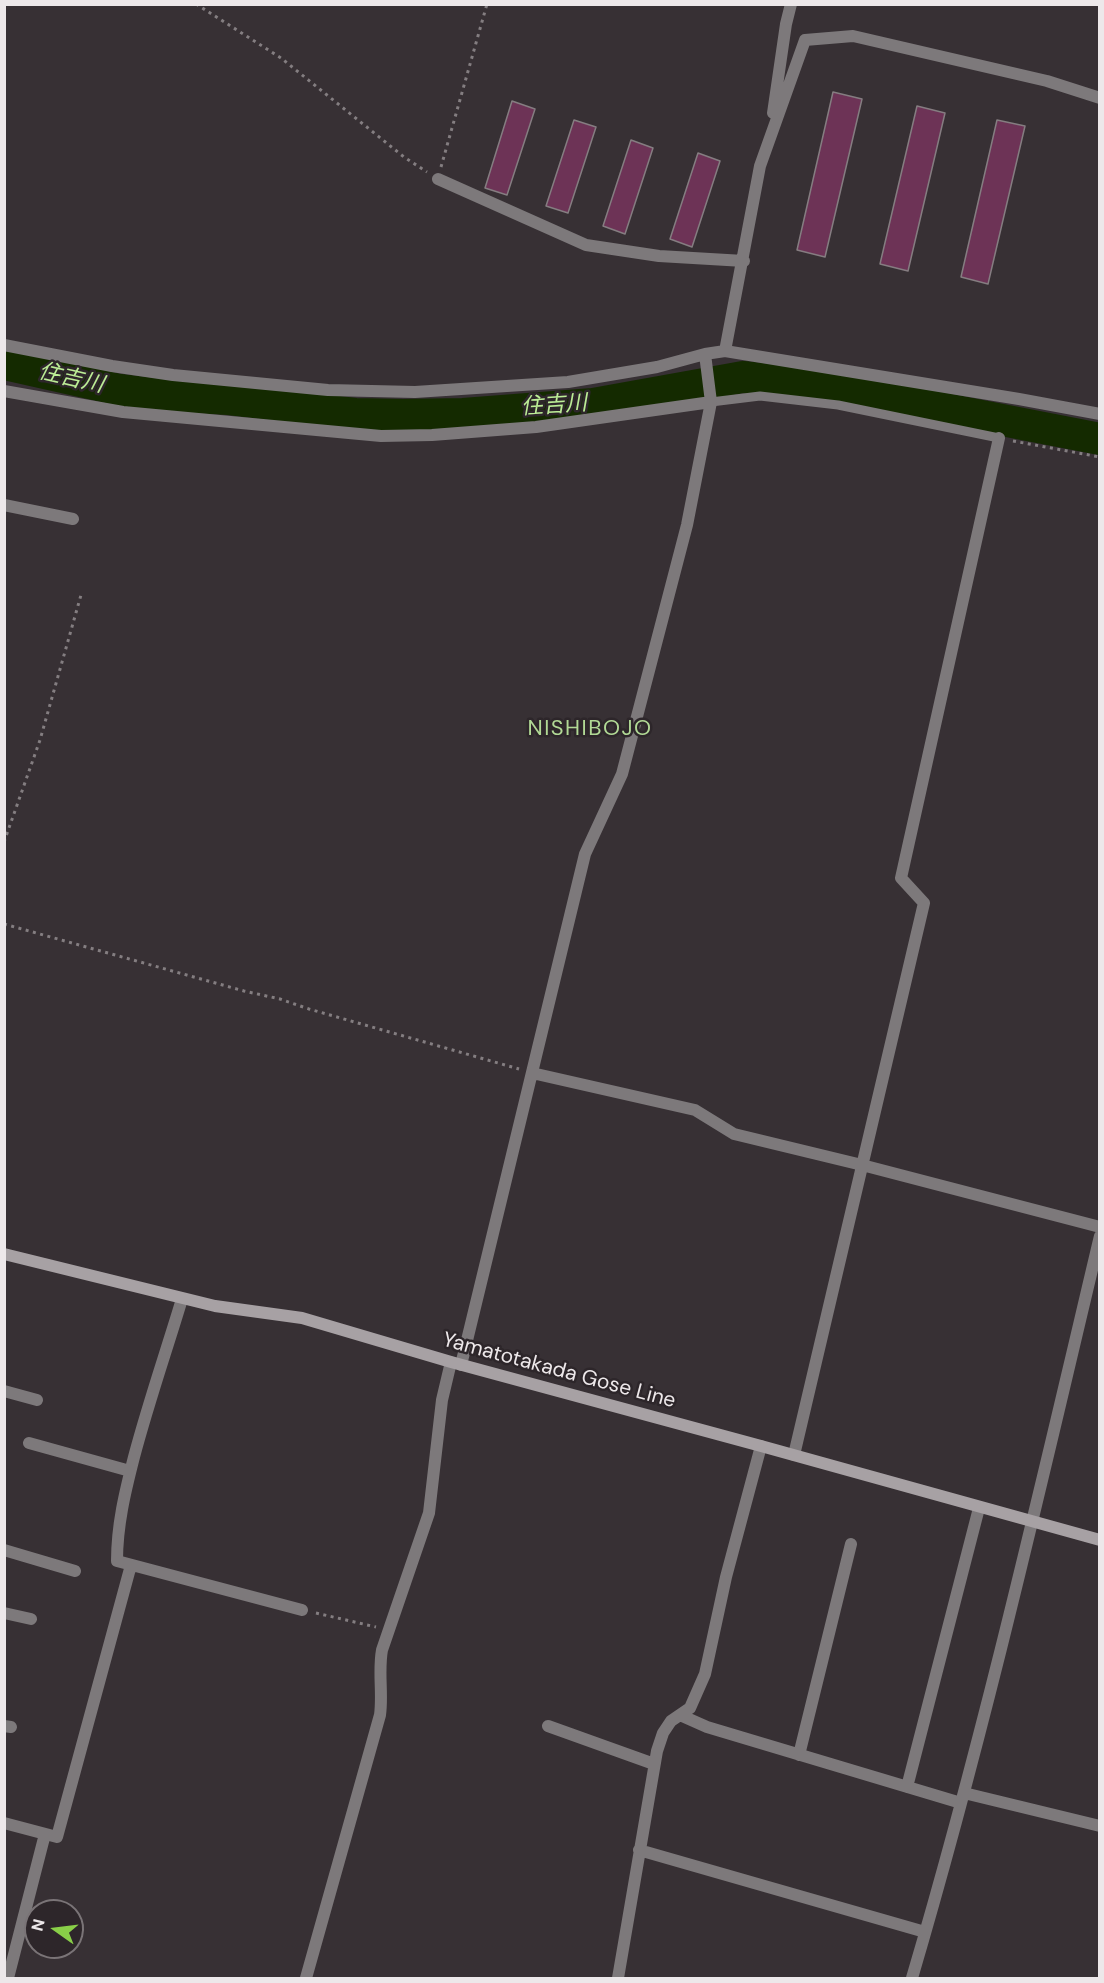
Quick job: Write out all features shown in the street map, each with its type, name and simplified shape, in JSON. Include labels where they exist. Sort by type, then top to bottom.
[{"type":"main road","name":"Yamatotakada Gose Line","points":[[4,1254],[182,1299],[241,1311],[302,1318],[456,1364],[1100,1540]]},
{"type":"street","points":[[769,138],[791,4]]},
{"type":"street","points":[[725,351],[744,261],[760,166],[805,40],[853,36],[1047,81],[1100,98]]},
{"type":"street","points":[[438,179],[586,245],[659,256],[744,261]]},
{"type":"street","points":[[4,345],[111,366],[173,375],[328,390],[415,392],[568,382],[657,367],[725,351],[1100,414]]},
{"type":"street","points":[[306,1978],[381,1715],[383,1697],[379,1666],[382,1650],[429,1513],[442,1400],[456,1364],[532,1073],[585,854],[622,774],[687,525],[711,402],[705,354]]},
{"type":"street","points":[[4,391],[123,412],[381,436],[432,435],[537,427],[711,402]]},
{"type":"street","points":[[794,1455],[924,903],[901,878],[999,438]]},
{"type":"street","points":[[4,505],[73,519]]},
{"type":"street","points":[[532,1073],[695,1110],[734,1134],[1100,1227]]},
{"type":"street","points":[[912,1978],[962,1798],[1032,1522],[1100,1236]]},
{"type":"street","points":[[182,1299],[130,1472],[121,1509],[117,1561],[302,1610]]},
{"type":"street","points":[[4,1391],[37,1400]]},
{"type":"street","points":[[29,1443],[130,1472]]},
{"type":"street","points":[[618,1978],[654,1764],[663,1733],[670,1721],[690,1708],[705,1674],[726,1577],[761,1446]]},
{"type":"street","points":[[907,1787],[979,1508]]},
{"type":"street","points":[[799,1755],[851,1544]]},
{"type":"street","points":[[4,1550],[75,1571]]},
{"type":"street","points":[[4,1823],[57,1838],[131,1565]]},
{"type":"street","points":[[4,1613],[31,1619]]},
{"type":"street","points":[[680,1715],[707,1727],[907,1787],[1100,1826]]},
{"type":"street","points":[[548,1726],[654,1764]]},
{"type":"street","points":[[8,1978],[45,1834]]},
{"type":"street","points":[[639,1850],[925,1932]]},
{"type":"lane","points":[[711,402],[760,396],[838,405],[999,438]]},
{"type":"path","points":[[196,4],[281,58],[404,157],[438,179],[487,4]]},
{"type":"path","points":[[999,438],[1100,457]]},
{"type":"path","points":[[4,842],[40,740],[81,595]]},
{"type":"path","points":[[4,924],[243,991],[280,999],[532,1073]]},
{"type":"path","points":[[302,1610],[389,1630]]},
{"type":"building","points":[[833,92],[862,99],[825,257],[797,250]]},
{"type":"building","points":[[512,101],[535,109],[507,195],[485,188]]},
{"type":"building","points":[[917,106],[945,113],[908,271],[880,264]]},
{"type":"building","points":[[574,120],[596,127],[568,213],[546,206]]},
{"type":"building","points":[[997,120],[1025,126],[988,284],[961,277]]},
{"type":"building","points":[[631,140],[653,148],[625,234],[603,226]]},
{"type":"building","points":[[698,153],[720,161],[692,247],[670,239]]},
{"type":"waterway","name":"住吉川","points":[[4,364],[120,390],[170,396],[229,399],[355,414],[403,415],[463,414],[593,404],[743,377],[832,387],[1100,439]]},
{"type":"district","name":"NISHIBOJO","points":[[590,729]]}]
